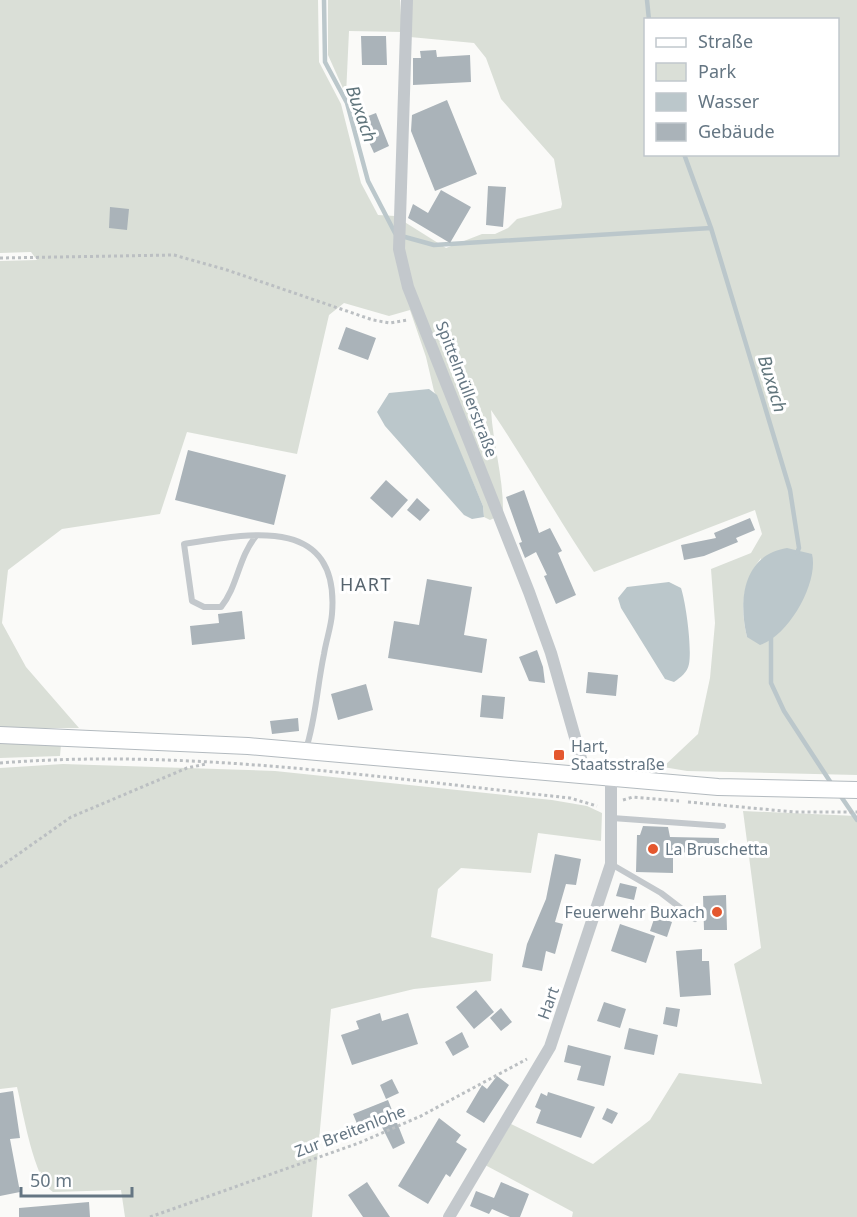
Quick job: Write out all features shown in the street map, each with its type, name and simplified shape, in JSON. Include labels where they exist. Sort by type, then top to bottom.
[{"type":"main road","points":[[0,735],[306,750],[718,788],[857,790]]},
{"type":"street","name":"Spittelmüllerstraße","points":[[407,0],[399,249],[408,287],[421,314],[530,592],[551,653],[586,776]]},
{"type":"street","name":"Hart","points":[[449,1217],[549,1047],[611,864],[611,778]]},
{"type":"lane","points":[[256,536],[245,550],[230,596],[221,607],[204,607],[192,601],[184,544],[217,538],[256,536],[280,535],[300,540],[317,554],[327,569],[332,594],[332,615],[323,657],[316,711],[306,750]]},
{"type":"lane","points":[[612,812],[723,826]]},
{"type":"lane","points":[[611,864],[661,893],[695,919]]},
{"type":"path","points":[[0,258],[174,255],[227,270],[373,320],[403,321],[421,314]]},
{"type":"path","points":[[0,763],[87,760],[213,763],[570,798],[603,807],[612,812],[633,797],[825,813],[857,813]]},
{"type":"path","points":[[0,867],[71,817],[188,768],[213,763]]},
{"type":"path","name":"Zur Breitenlohe","points":[[150,1217],[358,1143],[411,1121],[549,1047]]},
{"type":"green space","points":[[0,0],[318,0],[319,62],[341,104],[361,183],[378,215],[395,216],[446,248],[482,234],[495,234],[508,228],[517,219],[561,208],[562,204],[554,159],[501,99],[486,58],[474,43],[410,37],[411,0],[857,0],[857,775],[687,771],[663,767],[698,734],[710,678],[715,623],[711,569],[751,553],[762,534],[755,510],[594,572],[491,410],[502,488],[503,514],[490,520],[484,517],[483,506],[434,391],[426,357],[410,310],[389,316],[344,303],[329,315],[297,454],[187,432],[160,514],[62,529],[8,570],[2,623],[26,667],[79,728],[0,728],[0,261],[37,260],[31,252],[0,253]],"holes":[[[761,558],[747,637],[744,596],[750,576]]]},
{"type":"green space","points":[[328,0],[400,0],[402,32],[349,31],[346,95],[328,55]]},
{"type":"green space","points":[[0,740],[61,745],[60,756],[0,758]]},
{"type":"green space","points":[[63,764],[275,771],[552,800],[587,806],[602,813],[601,841],[538,833],[531,873],[461,868],[438,889],[431,937],[493,954],[491,981],[414,989],[331,1009],[312,1217],[125,1217],[121,1190],[53,1192],[46,1185],[35,1159],[17,1087],[0,1089],[0,768]]},
{"type":"green space","points":[[743,811],[857,816],[857,1217],[572,1217],[573,1212],[485,1165],[511,1124],[593,1164],[650,1120],[679,1073],[762,1084],[734,964],[761,948]]},
{"type":"water","points":[[429,389],[437,395],[483,506],[484,517],[472,519],[464,515],[385,426],[377,412],[389,393]]},
{"type":"water","points":[[787,548],[812,554],[811,579],[800,607],[791,620],[771,640],[760,645],[747,637],[744,623],[744,594],[747,581],[761,560],[772,552]]},
{"type":"water","points":[[669,582],[681,588],[687,614],[690,647],[688,667],[674,682],[665,679],[621,608],[618,598],[627,587]]},
{"type":"building","points":[[361,36],[386,36],[387,65],[362,65]]},
{"type":"building","points":[[436,50],[437,57],[470,55],[471,82],[413,85],[413,58],[421,58],[420,51]]},
{"type":"building","points":[[447,100],[477,174],[435,191],[411,131],[412,115]]},
{"type":"building","points":[[376,113],[389,146],[374,153],[368,140],[370,139],[363,118]]},
{"type":"building","points":[[488,186],[506,187],[503,227],[486,225]]},
{"type":"building","points":[[441,190],[471,207],[450,243],[408,218],[413,204],[428,213]]},
{"type":"building","points":[[110,207],[129,209],[127,230],[109,228]]},
{"type":"building","points":[[346,327],[376,338],[368,360],[338,349]]},
{"type":"building","points":[[188,450],[286,475],[274,525],[175,500]]},
{"type":"building","points":[[386,480],[408,500],[392,518],[370,498]]},
{"type":"building","points":[[524,490],[539,533],[550,528],[562,551],[558,553],[576,595],[556,604],[544,576],[547,575],[536,552],[525,558],[519,543],[522,542],[506,497]]},
{"type":"building","points":[[417,498],[430,510],[420,521],[407,510]]},
{"type":"building","points":[[750,518],[755,530],[736,538],[738,542],[704,556],[684,560],[681,545],[716,538],[714,533]]},
{"type":"building","points":[[427,579],[472,587],[464,635],[487,639],[482,673],[388,658],[394,621],[419,625]]},
{"type":"building","points":[[242,611],[245,639],[192,645],[190,626],[219,623],[218,614]]},
{"type":"building","points":[[537,650],[543,667],[545,683],[529,681],[519,657]]},
{"type":"building","points":[[588,672],[618,675],[616,696],[586,693]]},
{"type":"building","points":[[366,684],[373,710],[338,720],[331,694]]},
{"type":"building","points":[[482,695],[505,697],[503,719],[480,717]]},
{"type":"building","points":[[298,718],[299,731],[272,734],[270,721]]},
{"type":"building","points":[[643,826],[668,827],[670,837],[719,838],[719,854],[673,852],[673,873],[636,872],[637,835],[640,835]]},
{"type":"building","points":[[555,854],[581,859],[576,885],[566,884],[555,922],[563,924],[555,954],[546,951],[542,971],[522,967],[527,944],[546,899]]},
{"type":"building","points":[[620,883],[637,887],[634,900],[616,896]]},
{"type":"building","points":[[726,895],[727,930],[704,930],[703,896]]},
{"type":"building","points":[[655,916],[672,922],[667,937],[650,931]]},
{"type":"building","points":[[620,924],[655,936],[646,963],[611,951]]},
{"type":"building","points":[[702,949],[702,961],[709,961],[711,995],[680,997],[676,951]]},
{"type":"building","points":[[476,990],[494,1012],[474,1029],[456,1007]]},
{"type":"building","points":[[604,1002],[626,1009],[620,1028],[597,1021]]},
{"type":"building","points":[[666,1007],[680,1009],[677,1027],[663,1024]]},
{"type":"building","points":[[501,1008],[512,1022],[501,1031],[490,1018]]},
{"type":"building","points":[[380,1013],[382,1021],[408,1013],[418,1044],[352,1065],[341,1035],[359,1029],[356,1021]]},
{"type":"building","points":[[629,1028],[658,1035],[654,1055],[624,1049]]},
{"type":"building","points":[[462,1032],[469,1047],[453,1056],[445,1042]]},
{"type":"building","points":[[568,1045],[611,1056],[604,1086],[577,1080],[581,1066],[564,1062]]},
{"type":"building","points":[[497,1076],[509,1085],[484,1123],[466,1112],[482,1085],[487,1089]]},
{"type":"building","points":[[392,1079],[399,1093],[386,1099],[380,1085]]},
{"type":"building","points":[[13,1091],[20,1138],[10,1139],[20,1192],[0,1196],[0,1093]]},
{"type":"building","points":[[548,1092],[595,1107],[581,1138],[536,1123],[541,1110],[535,1107],[541,1093],[547,1096]]},
{"type":"building","points":[[388,1100],[405,1143],[393,1149],[380,1123],[360,1131],[353,1114]]},
{"type":"building","points":[[607,1108],[618,1113],[612,1124],[602,1119]]},
{"type":"building","points":[[439,1118],[461,1135],[456,1142],[467,1149],[450,1177],[446,1174],[428,1204],[398,1186]]},
{"type":"building","points":[[367,1182],[390,1217],[363,1217],[348,1195]]},
{"type":"building","points":[[501,1182],[529,1194],[520,1217],[510,1217],[492,1209],[489,1214],[470,1206],[476,1191],[494,1198]]},
{"type":"building","points":[[89,1202],[90,1217],[19,1217],[19,1208]]},
{"type":"waterway","name":"Buxach","points":[[324,0],[325,62],[347,103],[368,181],[395,233]]},
{"type":"waterway","name":"Buxach","points":[[647,0],[649,18]]},
{"type":"waterway","name":"Buxach","points":[[685,156],[711,228],[790,490],[799,548],[797,553]]},
{"type":"waterway","name":"Buxach","points":[[405,237],[434,245],[711,228]]},
{"type":"waterway","name":"Buxach","points":[[771,638],[771,683],[784,711],[833,786]]},
{"type":"waterway","name":"Buxach","points":[[840,795],[857,820]]},
{"type":"place","name":"Hart, Staatsstraße","points":[[559,755]]},
{"type":"place","name":"La Bruschetta","points":[[653,849]]},
{"type":"place","name":"Feuerwehr Buxach","points":[[717,912]]},
{"type":"district","name":"HART","points":[[366,585]]}]
